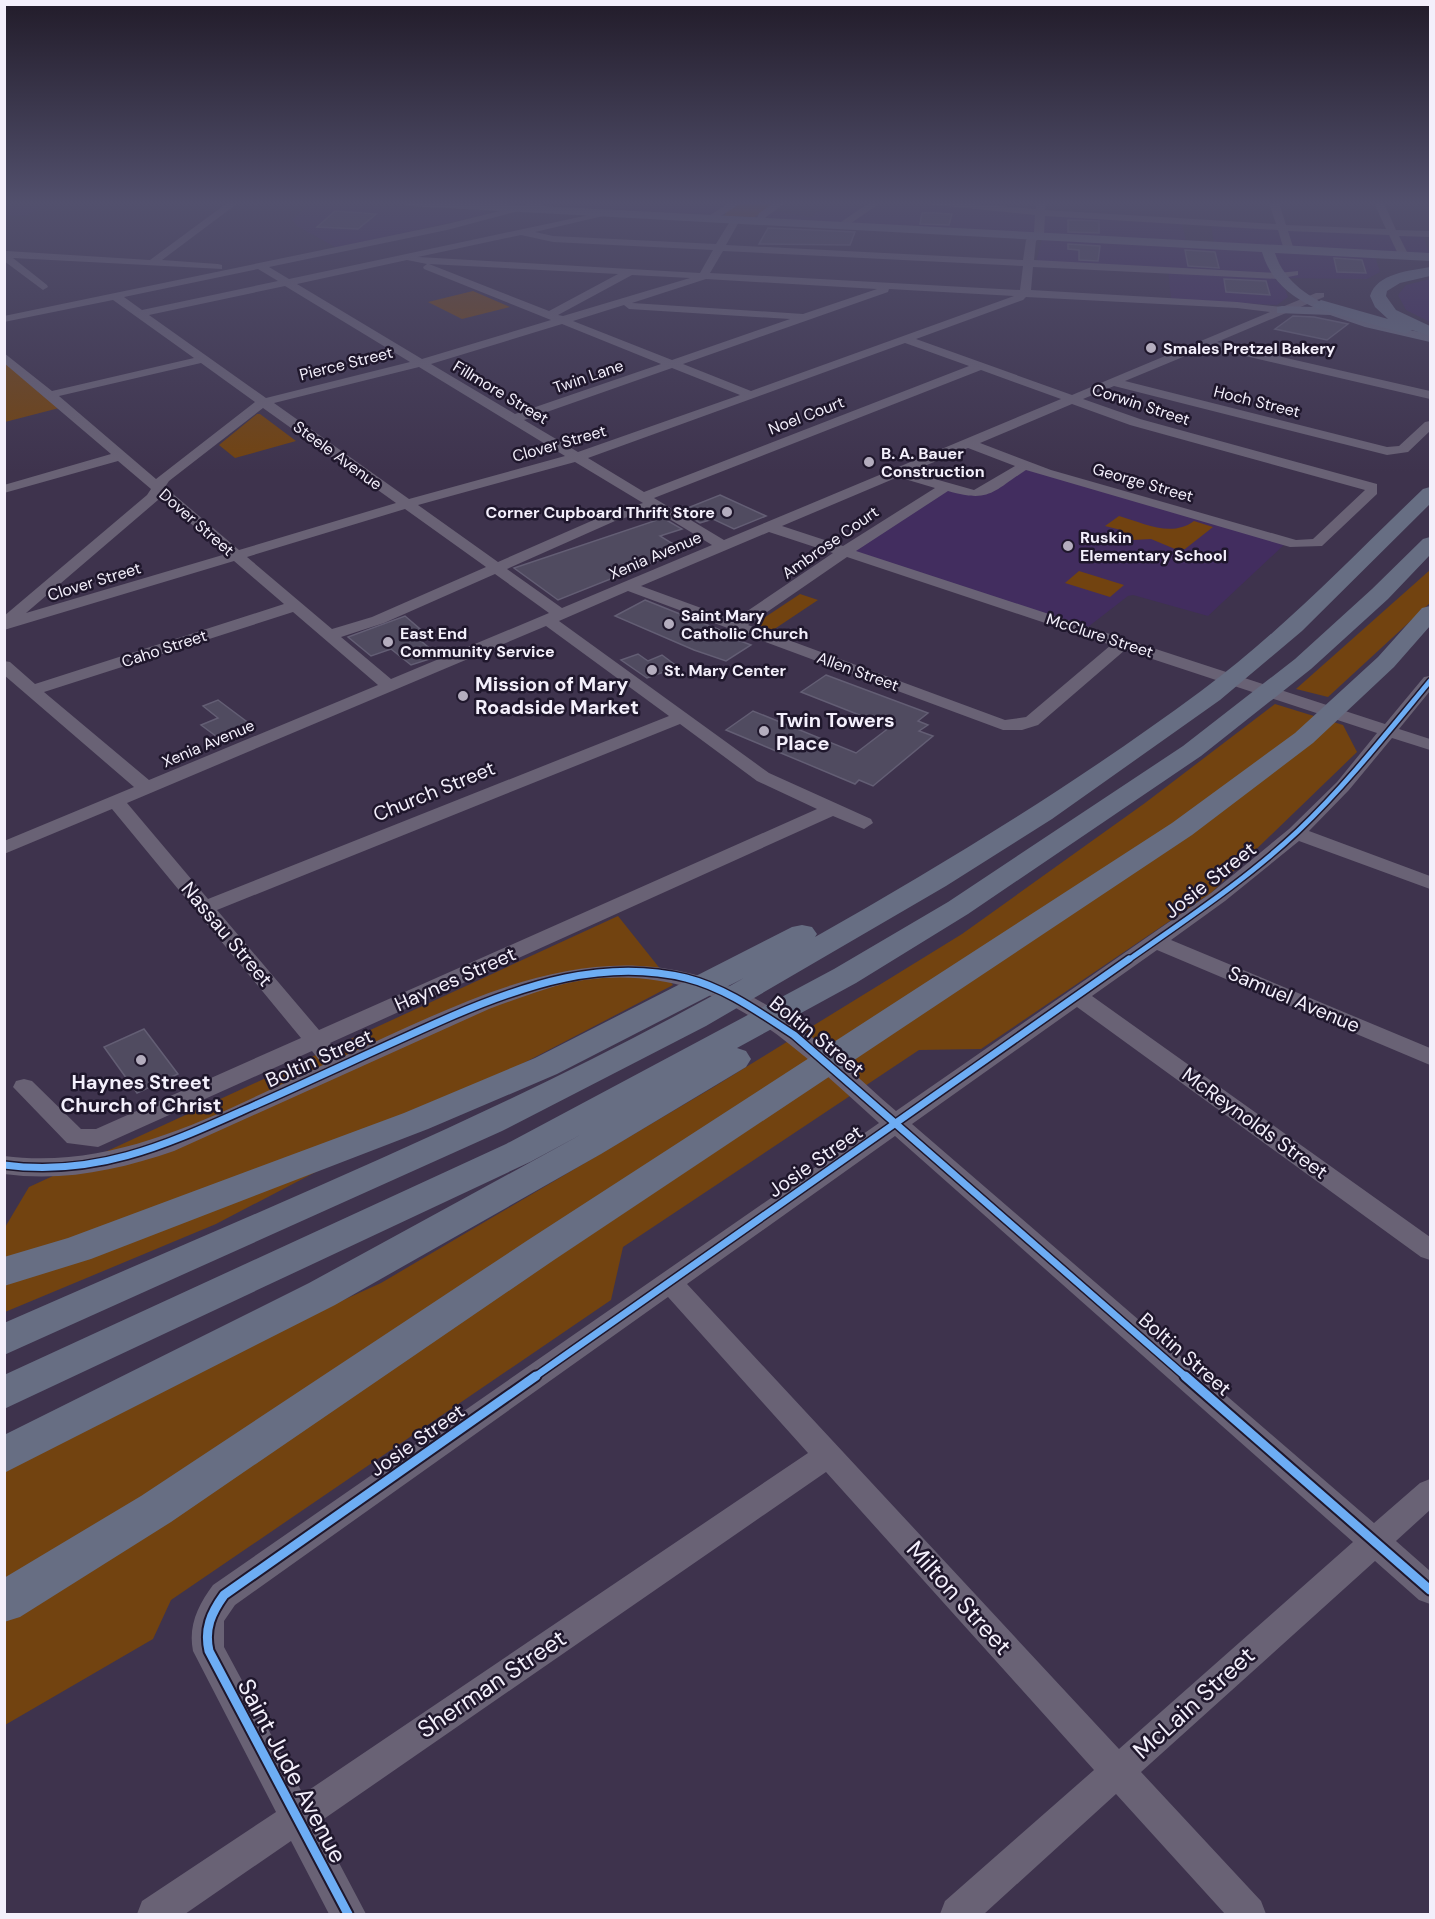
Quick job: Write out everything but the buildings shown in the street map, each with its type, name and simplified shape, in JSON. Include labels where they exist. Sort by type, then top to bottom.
[{"type":"highway","points":[[1380,293],[1378,297],[1382,305],[1403,320],[1427,328]]},
{"type":"highway","points":[[1393,293],[1392,300],[1398,307],[1427,328]]},
{"type":"highway","points":[[1317,300],[1399,329],[1427,328]]},
{"type":"highway","points":[[1352,314],[1375,310],[1382,305]]},
{"type":"highway","points":[[4,1340],[490,1122],[695,1019],[936,880],[1043,813],[1211,694],[1294,626],[1431,493]]},
{"type":"highway","points":[[4,1455],[322,1294],[589,1144],[744,1053],[1192,751],[1303,664],[1380,594],[1431,543]]},
{"type":"highway","points":[[4,1602],[156,1509],[542,1250],[1182,829],[1304,738],[1386,662],[1431,613]]},
{"type":"highway","points":[[4,1272],[78,1249],[278,1176],[546,1066],[659,1010],[869,898],[1211,694]]},
{"type":"highway","points":[[4,1393],[518,1153],[845,976],[958,908]]},
{"type":"main road","points":[[1302,293],[1382,328],[1427,328]]},
{"type":"main road","points":[[1310,293],[1317,300]]},
{"type":"main road","points":[[1282,310],[1352,314]]},
{"type":"street","points":[[4,319],[132,293]]},
{"type":"street","points":[[140,314],[239,293]]},
{"type":"street","name":"Fillmore Street","points":[[304,293],[724,546]]},
{"type":"street","points":[[493,293],[751,395]]},
{"type":"street","points":[[549,315],[592,293]]},
{"type":"street","name":"Pierce Street","points":[[4,625],[153,497],[163,479],[264,402],[421,363],[655,293]]},
{"type":"street","name":"Twin Lane","points":[[513,419],[875,293]]},
{"type":"street","points":[[1015,293],[1206,303],[1282,310]]},
{"type":"street","name":"Clover Street","points":[[4,625],[407,504],[576,457],[1019,298],[1023,293]]},
{"type":"street","name":"Steele Avenue","points":[[115,296],[497,569],[680,718],[763,777],[864,823]]},
{"type":"street","name":"Xenia Avenue","points":[[4,848],[1262,318],[1317,300]]},
{"type":"street","points":[[1206,303],[1262,318]]},
{"type":"street","points":[[616,305],[808,316]]},
{"type":"street","name":"Corwin Street","points":[[905,339],[1154,427],[1372,487],[1372,491],[1364,499],[1317,543],[1311,545]]},
{"type":"street","points":[[1204,343],[1431,395]]},
{"type":"street","points":[[49,395],[204,359]]},
{"type":"street","name":"Dover Street","points":[[6,360],[390,687]]},
{"type":"street","name":"Noel Court","points":[[329,635],[378,620],[650,501],[981,366]]},
{"type":"street","name":"Hoch Street","points":[[1112,382],[1394,451],[1403,449],[1431,425]]},
{"type":"street","name":"George Street","points":[[968,443],[1025,465],[1276,539],[1311,545]]},
{"type":"street","points":[[4,489],[119,456]]},
{"type":"street","points":[[897,473],[969,494],[980,493],[1025,465]]},
{"type":"street","name":"Ambrose Court","points":[[736,626],[848,552],[878,529],[944,488]]},
{"type":"street","name":"McClure Street","points":[[770,526],[1431,745]]},
{"type":"street","name":"Allen Street","points":[[627,586],[1003,725],[1022,725],[1032,721],[1123,643]]},
{"type":"street","name":"Caho Street","points":[[33,690],[294,606]]},
{"type":"street","points":[[4,666],[147,788]]},
{"type":"street","name":"Josie Street","points":[[206,1642],[205,1630],[211,1611],[224,1595],[1158,942],[1218,897],[1296,833],[1343,786],[1431,681]]},
{"type":"street","name":"Church Street","points":[[205,907],[680,718]]},
{"type":"street","name":"Nassau Street","points":[[115,801],[338,1068]]},
{"type":"street","name":"Haynes Street","points":[[24,1087],[75,1137],[98,1138],[832,809]]},
{"type":"street","points":[[1296,833],[1431,883]]},
{"type":"street","name":"Samuel Avenue","points":[[1158,942],[1431,1057]]},
{"type":"street","name":"Boltin Street","points":[[4,1165],[58,1170],[130,1157],[166,1145],[470,1007],[545,980],[606,970],[653,971],[708,984],[753,1005],[795,1035],[1431,1590]]},
{"type":"street","name":"McReynolds Street","points":[[1078,997],[1431,1250]]},
{"type":"street","name":"Milton Street","points":[[670,1282],[1248,1914]]},
{"type":"street","name":"Sherman Street","points":[[155,1914],[828,1455]]},
{"type":"street","name":"McLain Street","points":[[958,1914],[1431,1492]]},
{"type":"street","name":"Saint Jude Avenue","points":[[206,1642],[348,1914]]},
{"type":"shaded area","points":[[467,293],[477,293],[510,307],[462,319],[428,302]]},
{"type":"shaded area","points":[[1170,293],[1286,293],[1288,297],[1277,305],[1171,299]]},
{"type":"shaded area","points":[[1400,293],[1430,293],[1430,322],[1406,310],[1398,295]]},
{"type":"shaded area","points":[[5,363],[63,407],[5,422]]},
{"type":"shaded area","points":[[257,414],[296,441],[235,458],[219,445]]},
{"type":"shaded area","name":"Ruskin Elementary School","points":[[1025,465],[1287,542],[1208,616],[1133,595],[1128,596],[1084,630],[849,550],[944,488],[969,494]]},
{"type":"shaded area","points":[[1119,516],[1157,528],[1176,528],[1194,521],[1213,527],[1185,549],[1175,549],[1151,539],[1133,540],[1118,535],[1121,530],[1105,526]]},
{"type":"shaded area","points":[[1430,570],[1430,603],[1328,697],[1296,689]]},
{"type":"shaded area","points":[[1079,571],[1124,585],[1110,597],[1065,583]]},
{"type":"shaded area","points":[[800,594],[818,600],[773,630],[755,624]]},
{"type":"shaded area","points":[[1275,704],[1343,725],[1357,752],[1211,893],[981,1049],[919,1050],[623,1247],[611,1300],[171,1600],[153,1639],[5,1725],[4,1454],[381,1283],[712,1088],[962,934],[1145,803]]},
{"type":"shaded area","points":[[618,916],[673,985],[216,1224],[5,1312],[4,1229],[29,1187]]},
{"type":"cycle path","points":[[348,1914],[209,1651],[207,1628],[215,1608],[224,1595],[1218,897],[1296,833],[1343,786],[1430,681]]},
{"type":"cycle path","points":[[4,1165],[25,1168],[66,1168],[106,1162],[166,1145],[428,1027],[533,985],[584,973],[635,970],[687,978],[740,999],[794,1035],[1430,1590]]},
{"type":"place","name":"Smales Pretzel Bakery","points":[[1151,348]]},
{"type":"place","name":"B. A. Bauer Construction","points":[[869,462]]},
{"type":"place","name":"Corner Cupboard Thrift Store","points":[[727,512]]},
{"type":"place","name":"Ruskin Elementary School","points":[[1068,546]]},
{"type":"place","name":"Saint Mary Catholic Church","points":[[669,624]]},
{"type":"place","name":"East End Community Service","points":[[388,642]]},
{"type":"place","name":"St. Mary Center","points":[[652,670]]},
{"type":"place","name":"Mission of Mary Roadside Market","points":[[463,696]]},
{"type":"place","name":"Twin Towers Place","points":[[764,731]]},
{"type":"place","name":"Haynes Street Church of Christ","points":[[141,1060]]}]
